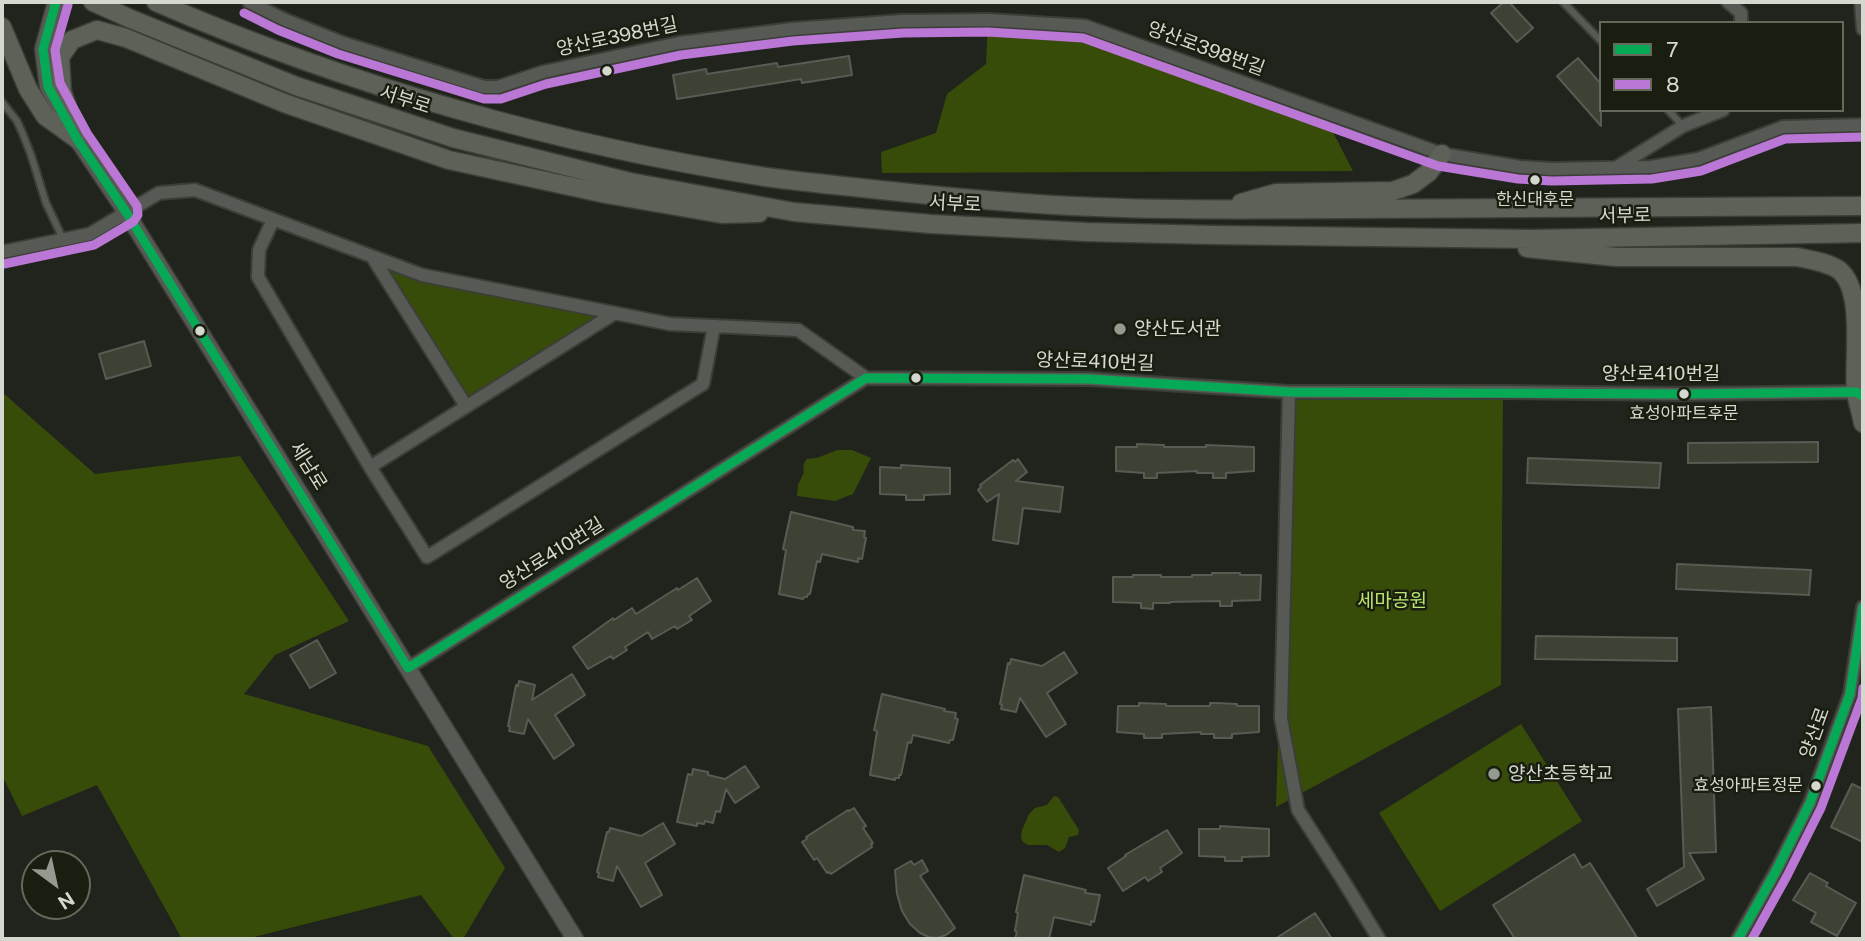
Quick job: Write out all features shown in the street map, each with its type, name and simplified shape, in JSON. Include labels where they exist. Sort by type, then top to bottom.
[{"type":"main road","name":"서부로","points":[[93,2],[296,86],[453,138],[630,182],[794,212],[932,224],[1086,232],[1429,239],[1856,233]]},
{"type":"main road","name":"서부로","points":[[156,2],[301,60],[519,126],[627,152],[768,177],[930,196],[1096,207],[1222,209],[1855,206]]},
{"type":"main road","points":[[2,27],[29,89],[45,116],[77,139]]},
{"type":"main road","points":[[77,139],[62,91],[60,57],[72,40],[97,30],[126,38],[284,103],[449,160],[606,194],[722,214],[794,212]]},
{"type":"main road","points":[[1222,209],[1276,193],[1393,191],[1413,184],[1429,172],[1442,154]]},
{"type":"main road","points":[[1429,239],[1616,257],[1797,257],[1820,262],[1840,271],[1853,286],[1858,306],[1863,423]]},
{"type":"street","name":"양산로398번길","points":[[249,2],[343,43],[484,87],[498,87],[550,71],[679,43],[792,29],[902,21],[988,20],[1085,26],[1442,154],[1520,167],[1651,167],[1698,159],[1783,127],[1863,125]]},
{"type":"street","points":[[1728,2],[1741,13],[1741,21]]},
{"type":"street","points":[[1861,2],[1863,29]]},
{"type":"street","name":"세남로","points":[[55,3],[43,49],[48,87],[77,139],[126,212],[575,939]]},
{"type":"street","points":[[1617,167],[1683,126],[1718,112]]},
{"type":"street","points":[[2,253],[90,234],[159,193],[195,190],[422,275],[670,324],[798,330],[866,378]]},
{"type":"street","points":[[272,220],[259,250],[258,277],[370,467],[427,556],[704,384],[714,326]]},
{"type":"street","points":[[373,258],[466,406]]},
{"type":"street","points":[[370,467],[615,313]]},
{"type":"street","name":"양산로410번길","points":[[408,668],[866,378],[1089,379],[1289,392],[1860,394]]},
{"type":"street","points":[[1289,392],[1281,718],[1298,810],[1379,939]]},
{"type":"street","name":"양산로","points":[[1738,939],[1810,803],[1850,694],[1863,607]]},
{"type":"lane","points":[[1563,2],[1599,39]]},
{"type":"lane","points":[[2,102],[22,132],[46,203],[63,239]]},
{"type":"lane","points":[[1670,112],[1683,126]]},
{"type":"green space","points":[[988,20],[1085,26],[1322,111],[1353,171],[882,173],[881,152],[936,133],[947,94],[986,64]]},
{"type":"green space","points":[[373,258],[615,313],[466,406]]},
{"type":"green space","points":[[2,392],[95,474],[240,456],[349,621],[275,655],[244,694],[428,746],[505,868],[463,939],[454,939],[421,895],[246,939],[182,939],[97,785],[22,816],[2,775]]},
{"type":"green space","name":"세마공원","points":[[1289,392],[1503,392],[1501,685],[1276,807]]},
{"type":"green space","points":[[837,450],[852,450],[871,458],[853,494],[835,501],[797,496],[806,460]]},
{"type":"green space","points":[[1521,724],[1582,821],[1440,911],[1379,813]]},
{"type":"green space","points":[[1054,796],[1058,797],[1079,830],[1078,835],[1069,837],[1065,848],[1059,852],[1047,845],[1028,845],[1021,838],[1029,814],[1035,808],[1047,805]]},
{"type":"building","points":[[1504,2],[1509,2],[1533,28],[1517,42],[1491,13]]},
{"type":"building","points":[[849,56],[852,75],[802,83],[801,79],[677,99],[673,75],[706,69],[707,74],[777,63],[778,67]]},
{"type":"building","points":[[1578,58],[1599,82],[1601,126],[1557,76]]},
{"type":"building","points":[[144,341],[151,366],[106,379],[99,354]]},
{"type":"building","points":[[1818,442],[1818,462],[1688,463],[1688,443]]},
{"type":"building","points":[[1137,444],[1164,447],[1254,447],[1254,471],[1226,473],[1226,478],[1213,478],[1213,473],[1197,471],[1157,473],[1157,478],[1144,478],[1144,473],[1116,471],[1116,447],[1137,447]]},
{"type":"building","points":[[1528,458],[1661,463],[1659,488],[1527,483]]},
{"type":"building","points":[[1018,459],[1027,472],[1016,481],[1063,487],[1060,512],[1023,508],[1018,544],[993,540],[999,494],[987,502],[978,490],[980,485]]},
{"type":"building","points":[[901,465],[950,468],[950,494],[924,495],[924,500],[906,500],[906,495],[880,494],[880,467],[901,468]]},
{"type":"building","points":[[791,512],[865,531],[866,538],[862,559],[858,558],[858,562],[822,554],[820,562],[817,561],[810,594],[803,599],[779,594],[786,550],[783,549]]},
{"type":"building","points":[[1677,564],[1811,570],[1809,595],[1676,589]]},
{"type":"building","points":[[1212,573],[1261,575],[1260,600],[1232,601],[1232,606],[1220,606],[1220,601],[1153,603],[1153,609],[1141,608],[1141,603],[1113,602],[1113,577],[1192,577]]},
{"type":"building","points":[[697,578],[711,601],[689,616],[692,620],[652,639],[648,632],[625,647],[627,650],[613,659],[611,656],[588,669],[573,647],[613,618],[614,620],[632,608],[636,614]]},
{"type":"building","points":[[1536,636],[1677,638],[1677,661],[1535,659]]},
{"type":"building","points":[[317,640],[336,673],[310,688],[290,655]]},
{"type":"building","points":[[1064,652],[1077,673],[1047,693],[1066,724],[1046,737],[1020,698],[1016,712],[1001,709],[1008,663],[1010,664],[1011,659],[1042,666]]},
{"type":"building","points":[[572,674],[585,695],[555,715],[574,745],[554,759],[528,719],[524,734],[509,731],[516,685],[518,686],[519,681],[535,685],[532,700]]},
{"type":"building","points":[[882,694],[945,709],[944,711],[956,713],[955,718],[958,719],[953,740],[949,743],[913,735],[911,743],[908,742],[901,775],[895,780],[870,775],[877,731],[874,730]]},
{"type":"building","points":[[1139,703],[1166,706],[1210,706],[1210,703],[1217,703],[1259,706],[1259,732],[1232,734],[1232,738],[1214,738],[1214,734],[1201,732],[1144,738],[1144,734],[1117,732],[1118,706],[1139,706]]},
{"type":"building","points":[[1711,707],[1716,852],[1689,853],[1704,879],[1657,906],[1647,889],[1684,867],[1678,709]]},
{"type":"building","points":[[745,766],[759,787],[735,803],[726,789],[720,812],[716,811],[713,823],[705,821],[704,824],[697,823],[697,826],[677,822],[688,774],[692,775],[693,769],[725,779]]},
{"type":"building","points":[[1852,784],[1863,789],[1863,842],[1831,827]]},
{"type":"building","points":[[854,808],[866,826],[863,828],[873,843],[872,847],[831,874],[827,873],[802,842]]},
{"type":"building","points":[[663,823],[675,844],[645,863],[662,895],[641,907],[617,866],[613,881],[598,877],[607,832],[610,828],[641,836]]},
{"type":"building","points":[[1220,826],[1269,829],[1269,856],[1225,861],[1225,857],[1199,856],[1199,829],[1220,829]]},
{"type":"building","points":[[1167,830],[1182,853],[1160,868],[1162,872],[1148,881],[1145,877],[1123,891],[1108,868]]},
{"type":"building","points":[[1574,854],[1582,868],[1590,863],[1638,939],[1515,939],[1493,905]]},
{"type":"building","points":[[922,860],[928,871],[920,876],[955,928],[937,938],[920,933],[910,924],[902,911],[897,894],[895,870],[911,861],[914,865]]},
{"type":"building","points":[[1810,873],[1828,883],[1826,886],[1856,903],[1837,936],[1811,922],[1816,913],[1793,900]]},
{"type":"building","points":[[1024,875],[1100,895],[1094,922],[1091,921],[1091,925],[1054,917],[1049,939],[1015,939],[1016,912]]},
{"type":"building","points":[[1315,913],[1332,939],[1275,939]]},
{"type":"transit line","name":"7","points":[[56,2],[43,49],[48,87],[77,139],[126,212],[408,668],[866,378],[1089,379],[1289,392],[1856,392],[1863,396]]},
{"type":"transit line","name":"8","points":[[4,264],[94,245],[133,222],[138,215],[137,206],[87,133],[60,83],[55,50],[68,5]]},
{"type":"transit line","name":"8","points":[[244,13],[338,54],[484,99],[501,99],[546,84],[681,55],[793,41],[903,33],[988,32],[1083,38],[1438,166],[1518,179],[1652,179],[1701,171],[1785,139],[1863,137]]},
{"type":"transit line","name":"7","points":[[1738,939],[1810,803],[1850,694],[1863,607]]},
{"type":"transit line","name":"8","points":[[1752,939],[1821,808],[1862,698],[1863,688]]},
{"type":"place","name":"한신대후문","points":[[1535,180]]},
{"type":"place","name":"양산도서관","points":[[1120,329]]},
{"type":"place","name":"효성아파트후문","points":[[1684,394]]},
{"type":"place","name":"양산초등학교","points":[[1494,774]]},
{"type":"place","name":"효성아파트정문","points":[[1816,786]]}]
